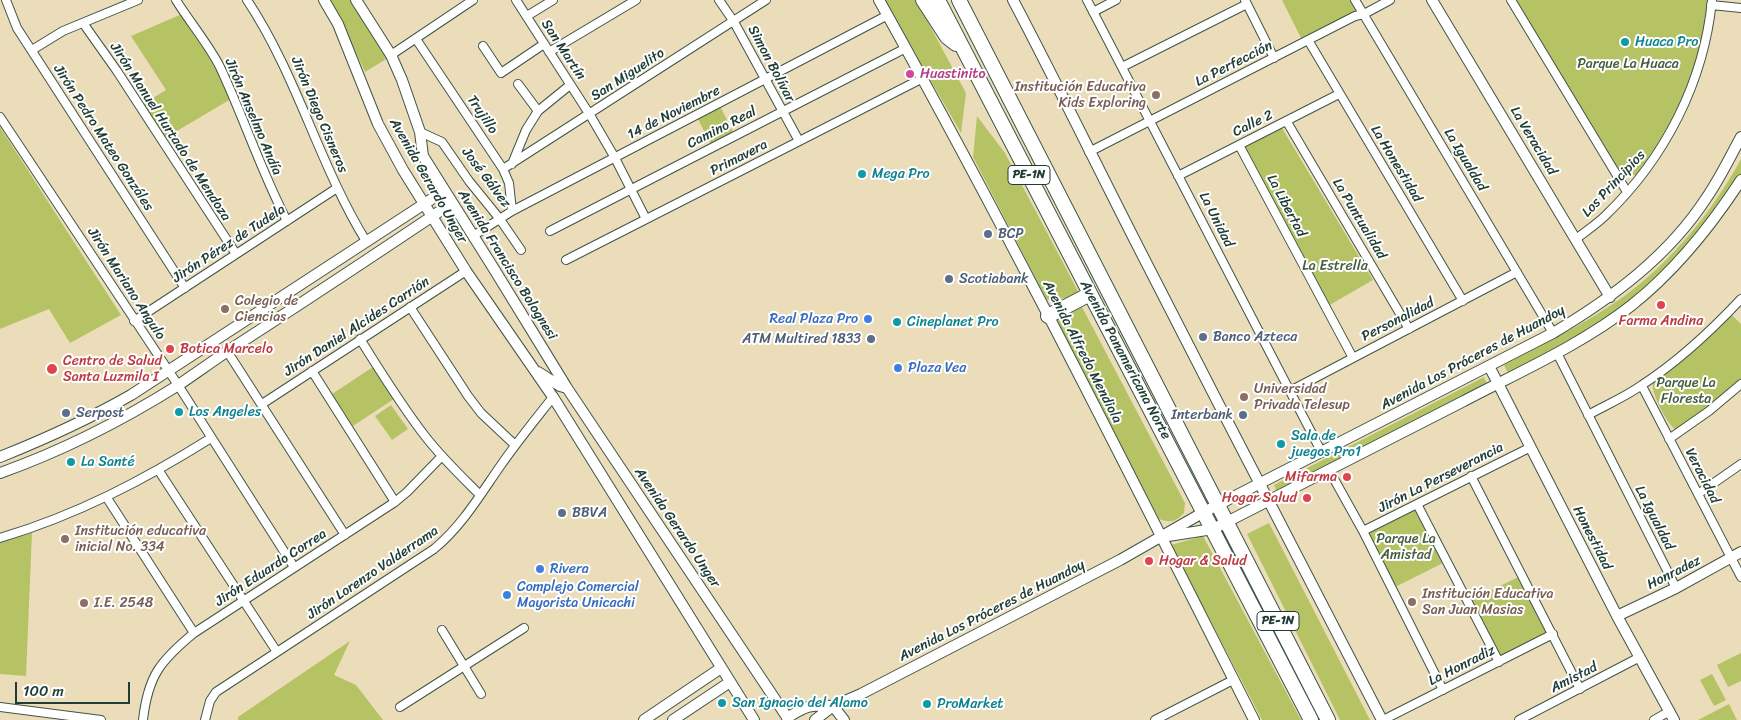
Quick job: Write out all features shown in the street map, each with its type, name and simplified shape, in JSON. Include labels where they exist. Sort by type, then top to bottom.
[{"type":"highway","points":[[924,0],[947,37],[967,55]]},
{"type":"highway","name":"Avenida Panamericana Norte","points":[[938,0],[1311,720]]},
{"type":"highway","name":"Avenida Panamericana Norte","points":[[959,0],[1328,720]]},
{"type":"highway","points":[[970,0],[987,54]]},
{"type":"highway","points":[[1048,316],[1090,294]]},
{"type":"main road","name":"Avenida Gerardo Unger","points":[[324,0],[338,24],[378,124],[424,205],[466,271],[553,398],[754,720]]},
{"type":"main road","points":[[356,0],[391,55],[420,132]]},
{"type":"main road","name":"Avenida Alfredo Mendiola","points":[[879,0],[923,78],[1048,316],[1254,720]]},
{"type":"main road","points":[[1013,0],[1051,71],[1089,152],[1268,502],[1383,720]]},
{"type":"main road","name":"La Veracidad","points":[[1432,0],[1610,297]]},
{"type":"main road","name":"Avenida Francisco Bolognesi","points":[[420,132],[423,156],[567,388]]},
{"type":"main road","name":"Avenida Los Próceres de Huandoy","points":[[815,720],[833,706],[861,694],[1162,537],[1204,512],[1553,333],[1610,297],[1656,257],[1688,223],[1707,198],[1741,137]]},
{"type":"main road","name":"Avenida Los Próceres de Huandoy","points":[[1162,537],[1213,529],[1498,383],[1601,327],[1632,306],[1657,284],[1719,214],[1741,180]]},
{"type":"main road","points":[[0,456],[47,438],[98,414],[169,372],[444,191]]},
{"type":"main road","points":[[0,472],[88,436],[178,385],[452,204]]},
{"type":"main road","name":"Avenida Gerardo Unger","points":[[530,365],[560,386],[567,388],[788,719]]},
{"type":"main road","name":"Honestidad","points":[[1488,366],[1672,716]]},
{"type":"main road","name":"Honradez","points":[[1618,616],[1676,588],[1741,552]]},
{"type":"main road","points":[[644,720],[722,668]]},
{"type":"main road","points":[[673,720],[730,682]]},
{"type":"main road","points":[[674,700],[682,714]]},
{"type":"main road","name":"Avenida Los Próceres de Huandoy","points":[[788,719],[815,704],[833,706]]},
{"type":"main road","points":[[833,706],[844,720]]},
{"type":"street","name":"Jirón Pedro Mateo Gonzáles","points":[[6,0],[17,28],[80,129],[184,288]]},
{"type":"street","points":[[32,50],[63,31],[84,23],[123,3],[138,0]]},
{"type":"street","name":"Jirón Anselmo Andía","points":[[176,0],[219,65],[272,192],[287,221]]},
{"type":"street","name":"Jirón Diego Cisneros","points":[[247,0],[262,22],[285,67],[337,188],[366,242]]},
{"type":"street","points":[[391,55],[473,0]]},
{"type":"street","name":"San Martín","points":[[516,0],[590,115],[615,158],[646,219]]},
{"type":"street","points":[[527,16],[553,0]]},
{"type":"street","points":[[549,52],[636,0]]},
{"type":"street","name":"Simon Bolívar","points":[[719,0],[734,22],[766,79],[798,141]]},
{"type":"street","name":"San Miguelito","points":[[504,169],[766,0]]},
{"type":"street","name":"La Unidad","points":[[1087,0],[1322,452]]},
{"type":"street","points":[[1093,12],[1116,0]]},
{"type":"street","name":"La Igualdad","points":[[1355,0],[1553,333]]},
{"type":"street","name":"La Perfección","points":[[1089,152],[1390,0]]},
{"type":"street","points":[[1511,0],[1627,192]]},
{"type":"street","points":[[1122,67],[1246,2],[1274,58]]},
{"type":"street","points":[[1712,2],[1741,8]]},
{"type":"street","name":"Los Principios","points":[[1576,239],[1605,216],[1656,156],[1681,111],[1699,67],[1707,36],[1712,2]]},
{"type":"street","name":"14 de Noviembre","points":[[473,236],[512,211],[888,15]]},
{"type":"street","name":"Jirón Manuel Hurtado de Mendoza","points":[[84,23],[236,254]]},
{"type":"street","name":"Trujillo","points":[[416,39],[504,169],[509,183],[512,211]]},
{"type":"street","name":"La Honestidad","points":[[1308,40],[1463,301]]},
{"type":"street","points":[[483,46],[501,73],[544,44]]},
{"type":"street","name":"Camino Real","points":[[550,231],[906,48]]},
{"type":"street","name":"Primavera","points":[[566,260],[923,78]]},
{"type":"street","points":[[518,84],[538,112]]},
{"type":"street","points":[[512,164],[526,130],[538,112],[570,85]]},
{"type":"street","name":"Calle 2","points":[[1178,176],[1339,94]]},
{"type":"street","name":"Jirón Mariano Angulo","points":[[0,117],[178,385],[294,567]]},
{"type":"street","name":"La Puntualidad","points":[[1287,122],[1409,328]]},
{"type":"street","name":"José Gálvez","points":[[420,132],[442,142],[521,250]]},
{"type":"street","name":"La Libertad","points":[[1239,145],[1353,358]]},
{"type":"street","name":"Jirón Pérez de Tudela","points":[[134,321],[337,188]]},
{"type":"street","name":"Jirón Daniel Alcides Carrión","points":[[262,404],[466,271]]},
{"type":"street","name":"Personalidad","points":[[1290,390],[1517,272]]},
{"type":"street","points":[[1588,415],[1642,386],[1704,336],[1741,299]]},
{"type":"street","points":[[410,307],[468,396],[481,413],[515,445]]},
{"type":"street","points":[[360,340],[406,410],[442,456],[480,495]]},
{"type":"street","points":[[227,351],[345,535]]},
{"type":"street","name":"La Igualdad","points":[[1557,352],[1676,588]]},
{"type":"street","points":[[312,371],[395,502]]},
{"type":"street","points":[[1669,439],[1709,411],[1741,384]]},
{"type":"street","name":"Veracidad","points":[[1642,386],[1741,577]]},
{"type":"street","name":"Jirón Lorenzo Valderrama","points":[[205,720],[210,700],[216,692],[434,550],[462,522],[515,445],[553,398]]},
{"type":"street","points":[[0,538],[107,498],[159,470],[211,438]]},
{"type":"street","name":"Jirón La Perseverancia","points":[[1363,531],[1531,447]]},
{"type":"street","name":"Jirón Eduardo Correa","points":[[142,720],[147,693],[156,672],[172,651],[194,633],[395,502],[442,456]]},
{"type":"street","points":[[1698,494],[1741,464]]},
{"type":"street","points":[[159,470],[277,652]]},
{"type":"street","points":[[1329,470],[1363,531],[1443,690]]},
{"type":"street","points":[[1472,476],[1580,688]]},
{"type":"street","points":[[107,498],[194,633]]},
{"type":"street","points":[[1417,504],[1499,662]]},
{"type":"street","points":[[400,707],[524,628]]},
{"type":"street","points":[[442,630],[481,694]]},
{"type":"street","name":"La Honradiz","points":[[1383,720],[1553,634]]},
{"type":"street","name":"Amistad","points":[[1519,720],[1640,657]]},
{"type":"street","points":[[1155,720],[1233,680]]},
{"type":"street","points":[[0,707],[101,720]]},
{"type":"street","points":[[1654,720],[1672,716]]},
{"type":"green space","points":[[331,0],[352,0],[388,58],[365,72]]},
{"type":"green space","points":[[884,0],[916,0],[966,93],[961,133]]},
{"type":"green space","points":[[1282,0],[1352,0],[1358,10],[1301,38]]},
{"type":"green space","name":"Parque La Huaca","points":[[1516,0],[1708,0],[1701,46],[1688,90],[1667,131],[1643,171],[1631,176],[1618,173]]},
{"type":"green space","points":[[182,14],[216,66],[231,99],[165,138],[143,104],[166,90],[131,36]]},
{"type":"green space","points":[[720,106],[734,134],[711,145],[697,117]]},
{"type":"green space","points":[[977,116],[1005,153],[1079,293],[1066,298],[1047,300],[973,157]]},
{"type":"green space","points":[[0,127],[121,315],[70,343],[49,309],[0,329]]},
{"type":"green space","name":"La Estrella","points":[[1282,128],[1373,280],[1328,306],[1245,147]]},
{"type":"green space","points":[[1741,159],[1741,176],[1688,248],[1629,303],[1586,331],[1508,373],[1504,365],[1609,307],[1658,268],[1704,216],[1730,179]]},
{"type":"green space","points":[[1082,307],[1185,503],[1184,513],[1175,520],[1159,519],[1056,318]]},
{"type":"green space","name":"Parque La Floresta","points":[[1732,315],[1741,324],[1741,383],[1708,411],[1676,430],[1660,408],[1654,393],[1653,382],[1702,343]]},
{"type":"green space","points":[[373,367],[394,399],[353,426],[332,394]]},
{"type":"green space","points":[[1484,377],[1487,384],[1277,492],[1274,485]]},
{"type":"green space","points":[[391,405],[408,429],[392,440],[375,416]]},
{"type":"green space","name":"Parque La Amistad","points":[[1416,508],[1445,562],[1395,587],[1366,533]]},
{"type":"green space","points":[[1269,523],[1370,720],[1340,720],[1247,534]]},
{"type":"green space","points":[[32,533],[26,676],[0,674],[0,543]]},
{"type":"green space","points":[[1203,536],[1301,720],[1262,720],[1171,545]]},
{"type":"green space","points":[[1520,576],[1549,633],[1500,658],[1470,601]]},
{"type":"green space","points":[[350,641],[334,675],[356,685],[383,720],[238,720],[238,717]]},
{"type":"green space","points":[[1741,653],[1741,681],[1728,687],[1717,665]]},
{"type":"green space","points":[[1712,674],[1726,700],[1714,706],[1700,680]]},
{"type":"green space","points":[[1729,704],[1737,720],[1698,720]]},
{"type":"place","name":"Huaca Pro","points":[[1625,42]]},
{"type":"place","name":"Huastinito","points":[[910,74]]},
{"type":"place","name":"Institución Educativa Kids Exploring","points":[[1156,95]]},
{"type":"place","name":"Mega Pro","points":[[862,174]]},
{"type":"place","name":"BCP","points":[[988,234]]},
{"type":"place","name":"Scotiabank","points":[[949,279]]},
{"type":"place","name":"Farma Andina","points":[[1661,305]]},
{"type":"place","name":"Colegio de Ciencias","points":[[225,309]]},
{"type":"place","name":"Real Plaza Pro","points":[[868,319]]},
{"type":"place","name":"Cineplanet Pro","points":[[897,322]]},
{"type":"place","name":"Banco Azteca","points":[[1203,337]]},
{"type":"place","name":"ATM Multired 1833","points":[[871,339]]},
{"type":"place","name":"Botica Marcelo","points":[[170,349]]},
{"type":"place","name":"Plaza Vea","points":[[898,368]]},
{"type":"place","name":"Centro de Salud Santa Luzmila I","points":[[52,369]]},
{"type":"place","name":"Universidad Privada Telesup","points":[[1244,397]]},
{"type":"place","name":"Los Angeles","points":[[179,412]]},
{"type":"place","name":"Serpost","points":[[66,413]]},
{"type":"place","name":"Interbank","points":[[1243,415]]},
{"type":"place","name":"Sala de juegos Pro1","points":[[1281,444]]},
{"type":"place","name":"La Santé","points":[[71,462]]},
{"type":"place","name":"Mifarma","points":[[1347,477]]},
{"type":"place","name":"Hogar Salud","points":[[1307,498]]},
{"type":"place","name":"BBVA","points":[[562,513]]},
{"type":"place","name":"Institución educativa inicial No. 334","points":[[65,539]]},
{"type":"place","name":"Hogar & Salud","points":[[1149,561]]},
{"type":"place","name":"Rivera","points":[[540,569]]},
{"type":"place","name":"Complejo Comercial Mayorista Unicachi","points":[[507,595]]},
{"type":"place","name":"Institución Educativa San Juan Masias","points":[[1412,602]]},
{"type":"place","name":"I.E. 2548","points":[[84,603]]},
{"type":"place","name":"San Ignacio del Alamo","points":[[722,703]]},
{"type":"place","name":"ProMarket","points":[[927,704]]}]
